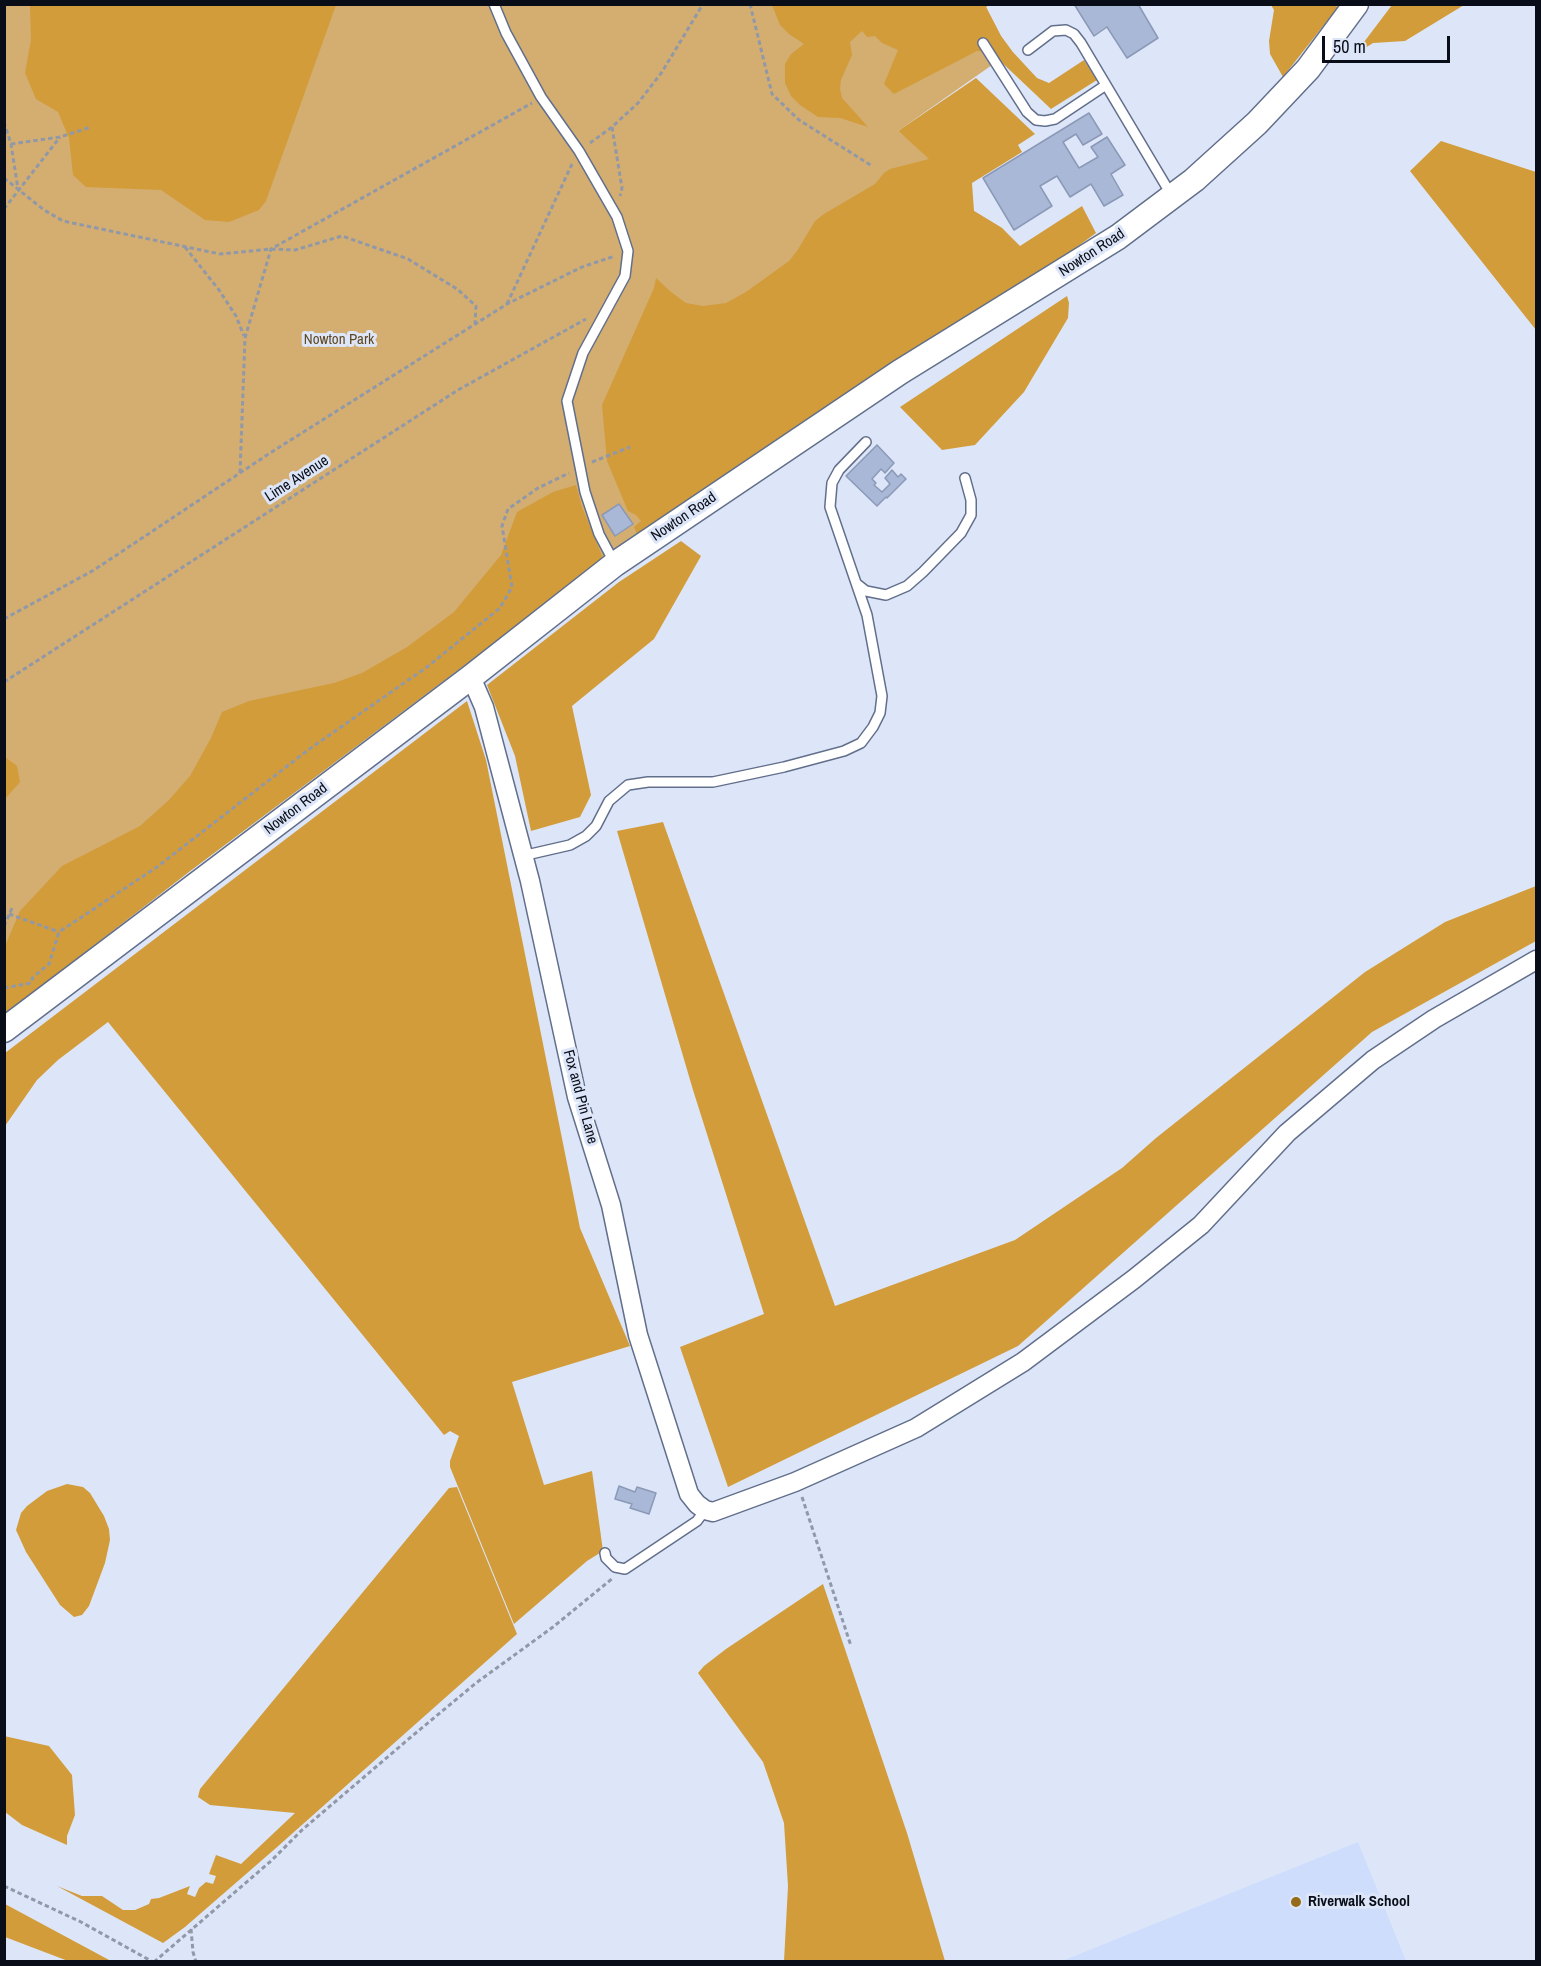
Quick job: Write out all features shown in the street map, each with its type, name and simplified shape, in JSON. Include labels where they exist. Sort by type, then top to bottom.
[{"type":"street","name":"Nowton Road","points":[[4,1030],[471,677],[615,564],[900,372],[1118,237],[1194,180],[1308,69],[1356,4]]},
{"type":"street","name":"Fox and Pin Lane","points":[[471,677],[484,707],[530,881],[578,1097],[611,1205],[638,1335],[689,1494],[705,1510]]},
{"type":"street","points":[[705,1510],[713,1512],[789,1485],[916,1428],[1023,1362],[1134,1279],[1201,1225],[1287,1133],[1373,1060],[1434,1019],[1536,960]]},
{"type":"lane","points":[[494,4],[506,33],[541,97],[579,151],[617,217],[628,251],[625,276],[583,353],[567,401],[585,492],[599,534],[615,564]]},
{"type":"lane","points":[[1028,50],[1053,31],[1066,30],[1074,34],[1172,196]]},
{"type":"lane","points":[[983,43],[1027,112],[1036,120],[1045,121],[1055,118],[1106,85]]},
{"type":"lane","points":[[522,856],[570,845],[586,836],[596,826],[609,801],[628,785],[648,782],[713,782],[784,767],[844,751],[861,743],[873,728],[880,713],[882,696],[867,615],[830,507],[832,483],[839,470],[866,442]]},
{"type":"lane","points":[[867,615],[870,606],[886,595],[907,586],[961,533],[971,515],[971,500],[965,478]]},
{"type":"lane","points":[[857,584],[866,591],[886,595]]},
{"type":"lane","points":[[605,1552],[606,1558],[615,1567],[625,1569],[697,1521],[705,1510]]},
{"type":"path","points":[[507,304],[565,175],[579,151],[612,127],[638,103],[662,72],[703,4]]},
{"type":"path","points":[[750,4],[772,94],[799,120],[872,166]]},
{"type":"path","points":[[240,473],[245,338],[271,249],[541,97]]},
{"type":"path","points":[[4,122],[11,144],[18,191]]},
{"type":"path","points":[[11,144],[60,137],[91,127]]},
{"type":"path","points":[[612,127],[622,188],[617,217]]},
{"type":"path","points":[[4,209],[60,137]]},
{"type":"path","points":[[4,178],[44,210],[63,221],[220,254],[271,249],[296,250],[342,236],[408,259],[457,289],[476,306],[475,323]]},
{"type":"path","points":[[184,247],[219,290],[236,316],[245,338]]},
{"type":"path","points":[[4,619],[94,570],[240,473],[507,304],[582,267],[628,251]]},
{"type":"path","name":"Lime Avenue","points":[[4,682],[458,390],[609,307]]},
{"type":"path","points":[[6,988],[32,983],[33,977],[49,964],[59,932],[157,867],[309,750],[427,667],[500,608],[512,587],[502,526],[508,509],[538,488],[580,467],[630,447]]},
{"type":"path","points":[[4,926],[13,906]]},
{"type":"path","points":[[9,914],[59,932]]},
{"type":"path","points":[[789,1485],[800,1493],[851,1646]]},
{"type":"path","points":[[4,1886],[81,1922],[153,1962],[271,1861],[302,1830],[476,1683],[553,1627],[625,1569]]},
{"type":"path","points":[[191,1929],[196,1962]]},
{"type":"shaded area","points":[[30,5],[336,5],[266,201],[259,210],[229,222],[205,220],[161,190],[86,187],[73,175],[69,138],[58,112],[36,99],[25,73],[31,40]]},
{"type":"shaded area","points":[[772,5],[989,5],[986,7],[1001,36],[1037,78],[1049,83],[1084,60],[1097,80],[1051,109],[996,57],[987,52],[977,51],[894,94],[884,84],[898,50],[882,43],[875,36],[867,37],[862,31],[850,42],[852,55],[841,80],[840,89],[842,98],[868,127],[840,118],[818,117],[791,96],[785,83],[785,64],[791,54],[804,44],[780,25]]},
{"type":"shaded area","points":[[1271,5],[1334,5],[1338,7],[1283,77],[1270,54],[1269,41],[1274,10]]},
{"type":"shaded area","points":[[1392,5],[1464,5],[1405,41],[1373,43],[1365,48],[1364,42]]},
{"type":"shaded area","points":[[976,78],[1035,134],[1018,145],[1022,152],[972,183],[974,211],[1002,228],[1020,246],[1082,206],[1096,233],[1040,274],[637,534],[634,527],[641,521],[628,511],[607,461],[602,405],[654,288],[656,278],[686,303],[703,306],[726,303],[746,292],[789,261],[815,221],[824,214],[875,184],[890,169],[929,159],[898,131]]},
{"type":"shaded area","points":[[1441,141],[1536,172],[1536,330],[1410,171]]},
{"type":"shaded area","points":[[1067,296],[1068,318],[1024,392],[975,445],[942,450],[900,407]]},
{"type":"shaded area","points":[[576,485],[582,507],[603,558],[5,1014],[5,946],[20,911],[62,866],[140,826],[169,800],[190,776],[222,712],[249,701],[334,683],[362,673],[407,647],[454,612],[501,555],[517,512],[553,492]]},
{"type":"shaded area","points":[[681,541],[701,556],[654,639],[572,706],[591,795],[580,817],[531,831],[515,756],[487,685],[619,582]]},
{"type":"shaded area","points":[[467,701],[486,760],[580,1228],[630,1346],[512,1382],[544,1485],[592,1471],[603,1551],[587,1561],[514,1624],[450,1467],[459,1436],[450,1431],[444,1435],[108,1022],[58,1060],[37,1080],[5,1126],[5,1053]]},
{"type":"shaded area","points":[[5,757],[17,766],[20,782],[5,799]]},
{"type":"shaded area","points":[[663,822],[835,1306],[1015,1240],[1122,1168],[1156,1138],[1365,972],[1445,922],[1536,886],[1536,941],[1372,1032],[1018,1346],[728,1487],[680,1347],[764,1314],[693,1090],[617,831]]},
{"type":"shaded area","points":[[67,1484],[83,1487],[90,1493],[104,1516],[110,1540],[105,1563],[89,1606],[82,1615],[74,1617],[60,1605],[26,1552],[16,1530],[21,1513],[27,1506],[47,1491]]},
{"type":"shaded area","points":[[457,1487],[517,1634],[276,1848],[185,1927],[163,1943],[57,1886],[82,1896],[102,1896],[123,1910],[135,1910],[149,1904],[151,1899],[190,1886],[187,1894],[195,1897],[199,1888],[206,1882],[213,1884],[216,1876],[209,1874],[216,1855],[241,1864],[295,1813],[210,1805],[198,1797],[200,1789],[449,1488]]},
{"type":"shaded area","points":[[823,1584],[907,1833],[945,1961],[784,1961],[788,1886],[784,1823],[763,1762],[698,1673],[726,1649]]},
{"type":"shaded area","points":[[4,1736],[49,1746],[72,1775],[75,1815],[67,1836],[67,1845],[22,1825],[5,1812]]},
{"type":"shaded area","name":"Riverwalk School","points":[[1358,1842],[1406,1961],[1062,1961]]},
{"type":"shaded area","points":[[5,1904],[111,1961],[68,1961],[5,1937]]},
{"type":"green space","name":"Nowton Park","points":[[5,5],[989,5],[986,7],[1001,36],[1012,51],[898,131],[930,159],[974,211],[1002,228],[1040,274],[603,558],[5,1014]]},
{"type":"building","points":[[1074,4],[1138,4],[1158,38],[1127,58],[1107,27],[1094,36]]},
{"type":"building","points":[[1089,113],[1102,134],[1083,145],[1076,134],[1063,142],[1079,168],[1098,157],[1091,147],[1107,137],[1125,165],[1111,174],[1123,195],[1104,206],[1091,184],[1070,197],[1057,176],[1040,186],[1052,206],[1014,230],[983,178]]},
{"type":"building","points":[[877,445],[894,463],[885,473],[881,469],[872,479],[876,483],[874,485],[882,492],[890,484],[885,478],[892,470],[898,477],[901,474],[906,479],[877,506],[846,476]]},
{"type":"building","points":[[619,504],[633,524],[615,536],[602,515]]},
{"type":"building","points":[[619,1486],[635,1492],[637,1487],[656,1493],[649,1514],[630,1508],[632,1504],[615,1499]]},
{"type":"place","name":"Riverwalk School","points":[[1296,1902]]}]
